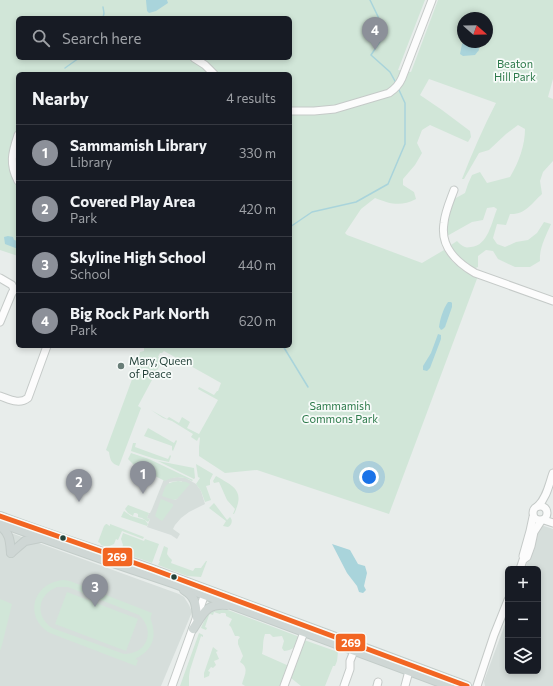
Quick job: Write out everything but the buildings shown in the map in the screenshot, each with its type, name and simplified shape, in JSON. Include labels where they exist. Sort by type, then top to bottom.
[{"type":"main road","points":[[0,516],[149,568],[233,605],[448,686]]},
{"type":"main road","points":[[0,524],[175,584],[206,592],[467,686]]},
{"type":"main road","points":[[0,524],[8,534],[11,553],[25,541],[40,538]]},
{"type":"main road","points":[[175,584],[188,591],[196,602],[197,618]]},
{"type":"main road","points":[[193,629],[203,614],[210,607],[219,604],[233,605]]},
{"type":"street","points":[[292,111],[335,109],[389,93],[394,90],[402,78],[432,0]]},
{"type":"street","points":[[197,60],[212,72]]},
{"type":"street","points":[[16,142],[12,156],[16,176]]},
{"type":"street","points":[[454,190],[443,231],[445,243],[454,258],[475,273],[553,301]]},
{"type":"street","points":[[0,278],[16,289],[10,296],[0,322]]},
{"type":"street","points":[[0,396],[18,402],[22,402],[28,398],[46,348]]},
{"type":"street","points":[[521,566],[523,560],[522,555],[534,517],[533,511],[543,502],[546,497],[553,473]]},
{"type":"street","points":[[523,560],[527,557],[534,532],[546,517],[547,504],[553,487]]},
{"type":"street","points":[[538,506],[543,507],[546,517],[553,523]]},
{"type":"street","points":[[534,517],[536,520],[546,517]]},
{"type":"street","points":[[172,686],[206,592]]},
{"type":"street","points":[[476,686],[507,602]]},
{"type":"street","points":[[284,686],[304,632]]},
{"type":"street","points":[[344,686],[354,651]]},
{"type":"street","points":[[404,686],[410,671]]},
{"type":"shaded area","points":[[186,478],[196,484],[201,491],[205,504],[189,512],[175,525],[173,529],[180,534],[177,539],[171,535],[147,527],[150,519],[147,518],[164,479]],"holes":[[[182,481],[177,499],[174,500],[169,482]]]},
{"type":"shaded area","points":[[541,525],[553,529],[553,686],[485,686],[484,681],[505,624],[505,674],[541,674],[541,566],[526,566]]},
{"type":"shaded area","points":[[0,529],[184,597],[192,612],[161,686],[0,686]]},
{"type":"green space","points":[[0,0],[425,0],[398,70],[411,72],[438,0],[553,0],[553,79],[548,97],[553,99],[553,161],[543,172],[540,181],[542,194],[520,213],[510,214],[506,225],[497,224],[493,238],[497,244],[505,247],[516,242],[528,240],[537,233],[544,222],[551,224],[542,247],[540,261],[530,267],[515,267],[498,259],[493,251],[486,250],[478,256],[478,267],[473,269],[455,253],[451,245],[457,241],[466,247],[477,246],[482,242],[488,232],[497,209],[494,207],[487,208],[483,220],[472,222],[447,236],[448,218],[454,199],[465,193],[472,175],[480,172],[487,183],[510,177],[521,153],[525,129],[518,125],[489,150],[479,153],[464,179],[462,179],[496,103],[429,79],[420,95],[470,131],[471,137],[468,142],[430,125],[422,130],[417,143],[422,153],[415,165],[403,179],[403,185],[414,192],[416,199],[411,202],[396,204],[375,198],[361,209],[345,233],[422,263],[444,250],[452,261],[465,272],[478,276],[389,514],[257,470],[225,473],[199,456],[199,437],[197,441],[191,437],[193,434],[151,410],[167,419],[169,417],[179,423],[182,417],[190,422],[187,428],[199,434],[218,400],[198,389],[199,387],[214,395],[218,391],[221,383],[164,351],[160,353],[158,357],[162,360],[164,366],[160,365],[138,406],[141,408],[119,466],[113,463],[110,459],[109,452],[106,450],[138,363],[140,352],[144,351],[144,348],[292,348],[292,72],[16,72],[16,255],[0,250]]},
{"type":"green space","points":[[148,428],[174,443],[176,440],[177,441],[173,451],[172,446],[144,436]]},
{"type":"green space","points":[[133,443],[136,443],[135,447],[168,459],[170,455],[169,462],[131,451]]},
{"type":"green space","points":[[131,453],[149,459],[193,480],[178,477],[165,481],[137,468],[128,459]]},
{"type":"green space","points":[[158,461],[194,468],[195,478],[194,479]]},
{"type":"green space","points":[[196,464],[213,474],[210,480],[210,485],[206,486],[211,500],[205,502],[201,491],[196,484],[200,478],[198,477]]},
{"type":"green space","points":[[216,476],[236,490],[238,500],[234,514],[235,509],[227,500],[219,482],[214,483],[213,481]]},
{"type":"green space","points":[[178,481],[190,484],[177,499],[174,500],[162,496],[164,489],[168,484]]},
{"type":"green space","points":[[161,499],[173,504],[162,521],[155,516]]},
{"type":"green space","points":[[214,503],[227,520],[230,517],[231,518],[231,524],[228,527],[223,526],[226,521],[209,508]]},
{"type":"green space","points":[[128,505],[149,513],[147,518],[150,519],[148,522],[138,517],[138,514],[136,513],[134,513],[133,516],[128,513],[125,509]]},
{"type":"green space","points":[[124,511],[131,516],[145,520],[148,524],[147,526],[121,517]]},
{"type":"green space","points":[[106,524],[110,526],[110,524],[144,537],[143,539],[122,531],[118,540],[116,539],[114,544],[107,547],[101,545],[98,542]]},
{"type":"green space","points":[[123,533],[144,541],[145,539],[159,544],[152,563],[109,548],[114,546],[122,547],[123,545],[121,539]]},
{"type":"green space","points":[[164,546],[168,548],[167,554],[172,560],[171,563],[193,571],[195,568],[201,568],[207,561],[201,577],[187,576],[158,565]]},
{"type":"green space","points":[[64,580],[70,581],[152,613],[151,619],[154,633],[152,642],[144,654],[135,659],[138,660],[136,666],[50,633],[42,626],[36,618],[34,610],[35,601],[39,593],[53,582]],"holes":[[[57,587],[68,587],[139,615],[144,621],[148,634],[143,646],[132,653],[124,654],[52,628],[43,618],[41,612],[42,600],[45,595]]]},
{"type":"green space","points":[[67,592],[138,619],[126,651],[55,624]]},
{"type":"green space","points":[[0,599],[12,604],[0,651]]},
{"type":"green space","points":[[220,609],[228,610],[299,638],[294,648],[284,651],[282,648],[284,641],[282,636],[273,637],[270,634],[265,634],[262,654],[289,666],[282,686],[245,686],[242,684],[246,669],[240,662],[243,656],[238,644],[240,637],[235,636],[229,625],[232,619],[226,616],[225,613],[220,614],[214,612],[213,615],[209,615],[205,627],[207,628],[206,630],[201,628],[210,613]]},
{"type":"green space","points":[[199,633],[203,635],[203,637],[201,636],[190,670],[189,686],[180,686]]},
{"type":"green space","points":[[304,640],[338,652],[337,661],[335,666],[333,666],[325,686],[301,686],[291,678]]},
{"type":"green space","points":[[213,647],[218,651],[216,652],[219,659],[214,661],[216,665],[213,668],[211,667],[208,671],[210,672],[209,676],[204,678],[204,673]]},
{"type":"water","points":[[146,0],[167,0],[168,3],[156,11],[149,13],[147,11]]},
{"type":"water","points":[[461,48],[479,48],[479,50],[475,55],[463,56],[460,54]]},
{"type":"water","points":[[4,237],[13,237],[16,240],[16,248],[5,244]]},
{"type":"water","points":[[448,302],[452,303],[452,307],[445,327],[441,330],[439,327],[440,321]]},
{"type":"water","points":[[438,334],[441,335],[441,339],[430,368],[427,371],[423,370],[423,366],[431,353]]},
{"type":"water","points":[[332,544],[350,550],[358,564],[365,566],[367,573],[364,586],[366,590],[363,593],[359,592]]},
{"type":"waterway","points":[[370,0],[384,29],[383,37],[371,55],[390,72],[396,83]]},
{"type":"waterway","points":[[103,7],[103,16]]},
{"type":"waterway","points":[[65,68],[76,60]]},
{"type":"waterway","points":[[292,226],[312,212],[356,202],[388,184],[405,144],[405,103],[399,90]]},
{"type":"waterway","points":[[284,348],[308,387]]},
{"type":"transit line","name":"269","points":[[0,516],[152,569],[467,686]]},
{"type":"place","name":"Big Rock Park North","points":[[375,50]]},
{"type":"place","name":"Mary, Queen of Peace","points":[[121,366]]},
{"type":"place","name":"Sammamish Library","points":[[143,494]]},
{"type":"place","name":"Covered Play Area","points":[[79,502]]},
{"type":"place","name":"Skyline High School","points":[[95,607]]},
{"type":"park label","name":"Beaton Hill Park","points":[[515,69]]},
{"type":"park label","name":"Sammamish Commons Park","points":[[340,411]]}]
